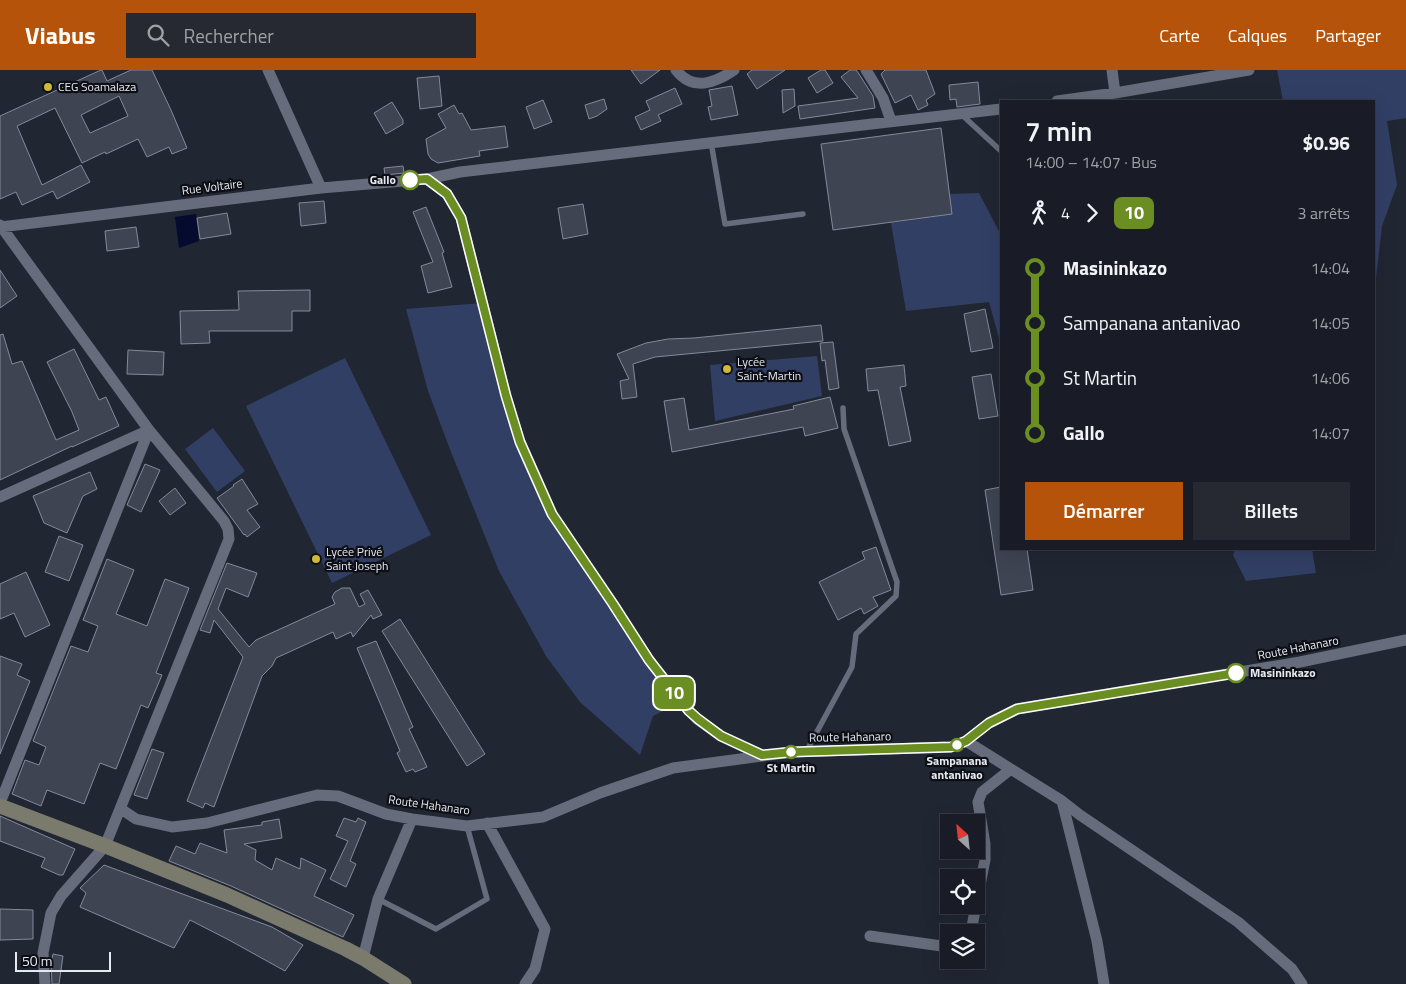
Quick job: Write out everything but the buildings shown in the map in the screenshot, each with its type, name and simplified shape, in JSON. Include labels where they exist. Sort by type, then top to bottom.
[{"type":"main road","points":[[0,804],[227,895],[346,949],[404,984]]},
{"type":"street","points":[[268,70],[321,188]]},
{"type":"street","points":[[676,70],[691,82],[702,84],[722,78],[734,70]]},
{"type":"street","points":[[866,70],[883,98],[891,121]]},
{"type":"street","points":[[1112,70],[1115,93]]},
{"type":"street","points":[[1064,100],[1249,70]]},
{"type":"street","name":"Rue Voltaire","points":[[0,226],[321,188],[427,179],[460,172],[1000,109]]},
{"type":"street","points":[[427,179],[447,194],[461,218],[506,396],[520,442],[552,514],[649,660],[681,702],[698,719],[721,736],[762,755]]},
{"type":"street","points":[[0,226],[149,430],[224,521],[228,529],[228,539],[105,846],[61,896],[51,913],[44,953],[44,984]]},
{"type":"street","points":[[0,498],[149,430]]},
{"type":"street","points":[[0,804],[149,430]]},
{"type":"street","name":"Route Hahanaro","points":[[121,809],[136,819],[172,827],[207,823],[317,795],[338,796],[386,814],[467,826],[543,817],[600,793],[673,768],[762,755],[951,747],[966,741],[989,723],[1017,709],[1291,664],[1406,640]]},
{"type":"street","points":[[966,741],[1062,801],[1238,922],[1292,969],[1302,984]]},
{"type":"street","points":[[983,869],[985,844],[978,802],[982,792],[1011,769]]},
{"type":"street","points":[[1062,801],[1097,941],[1104,984]]},
{"type":"street","points":[[363,958],[378,899],[412,819]]},
{"type":"street","points":[[487,823],[545,929],[535,969],[525,984]]},
{"type":"street","points":[[870,936],[940,946]]},
{"type":"lane","points":[[961,114],[1000,150]]},
{"type":"lane","points":[[711,142],[725,224],[803,214]]},
{"type":"lane","points":[[806,752],[852,667],[856,634],[896,596],[897,582],[844,429],[842,408]]},
{"type":"lane","points":[[378,899],[436,929],[487,899],[467,826]]},
{"type":"shaded area","points":[[1277,70],[1406,70],[1406,118],[1387,121],[1397,185],[1382,226],[1375,287],[1375,100],[1283,100]]},
{"type":"shaded area","points":[[979,193],[1000,233],[1000,341],[989,302],[906,311],[891,223],[952,214],[949,194]]},
{"type":"shaded area","points":[[196,214],[199,241],[179,248],[175,217]]},
{"type":"shaded area","points":[[482,303],[506,396],[552,514],[681,702],[653,716],[640,755],[580,702],[546,656],[499,571],[428,391],[406,309]]},
{"type":"shaded area","points":[[817,356],[822,396],[715,421],[710,365]]},
{"type":"shaded area","points":[[345,358],[431,535],[332,583],[246,406]]},
{"type":"shaded area","points":[[213,428],[245,471],[217,492],[185,449]]},
{"type":"shaded area","points":[[1235,550],[1312,550],[1316,573],[1246,581],[1233,555]]},
{"type":"bus line","name":"10","points":[[410,180],[427,179],[447,194],[461,218],[506,396],[520,442],[552,514],[649,660],[681,702],[698,719],[721,736],[762,755],[792,752],[951,747],[966,741],[989,723],[1017,709],[1236,673]]},
{"type":"place","name":"CEG Soamalaza","points":[[48,87]]},
{"type":"place","name":"Gallo","points":[[410,180]]},
{"type":"place","name":"Lycée Saint-Martin","points":[[727,369]]},
{"type":"place","name":"Lycée Privé Saint Joseph","points":[[316,559]]},
{"type":"place","name":"Masininkazo","points":[[1236,673]]},
{"type":"place","name":"Sampanana antanivao","points":[[957,745]]},
{"type":"place","name":"St Martin","points":[[791,752]]}]
